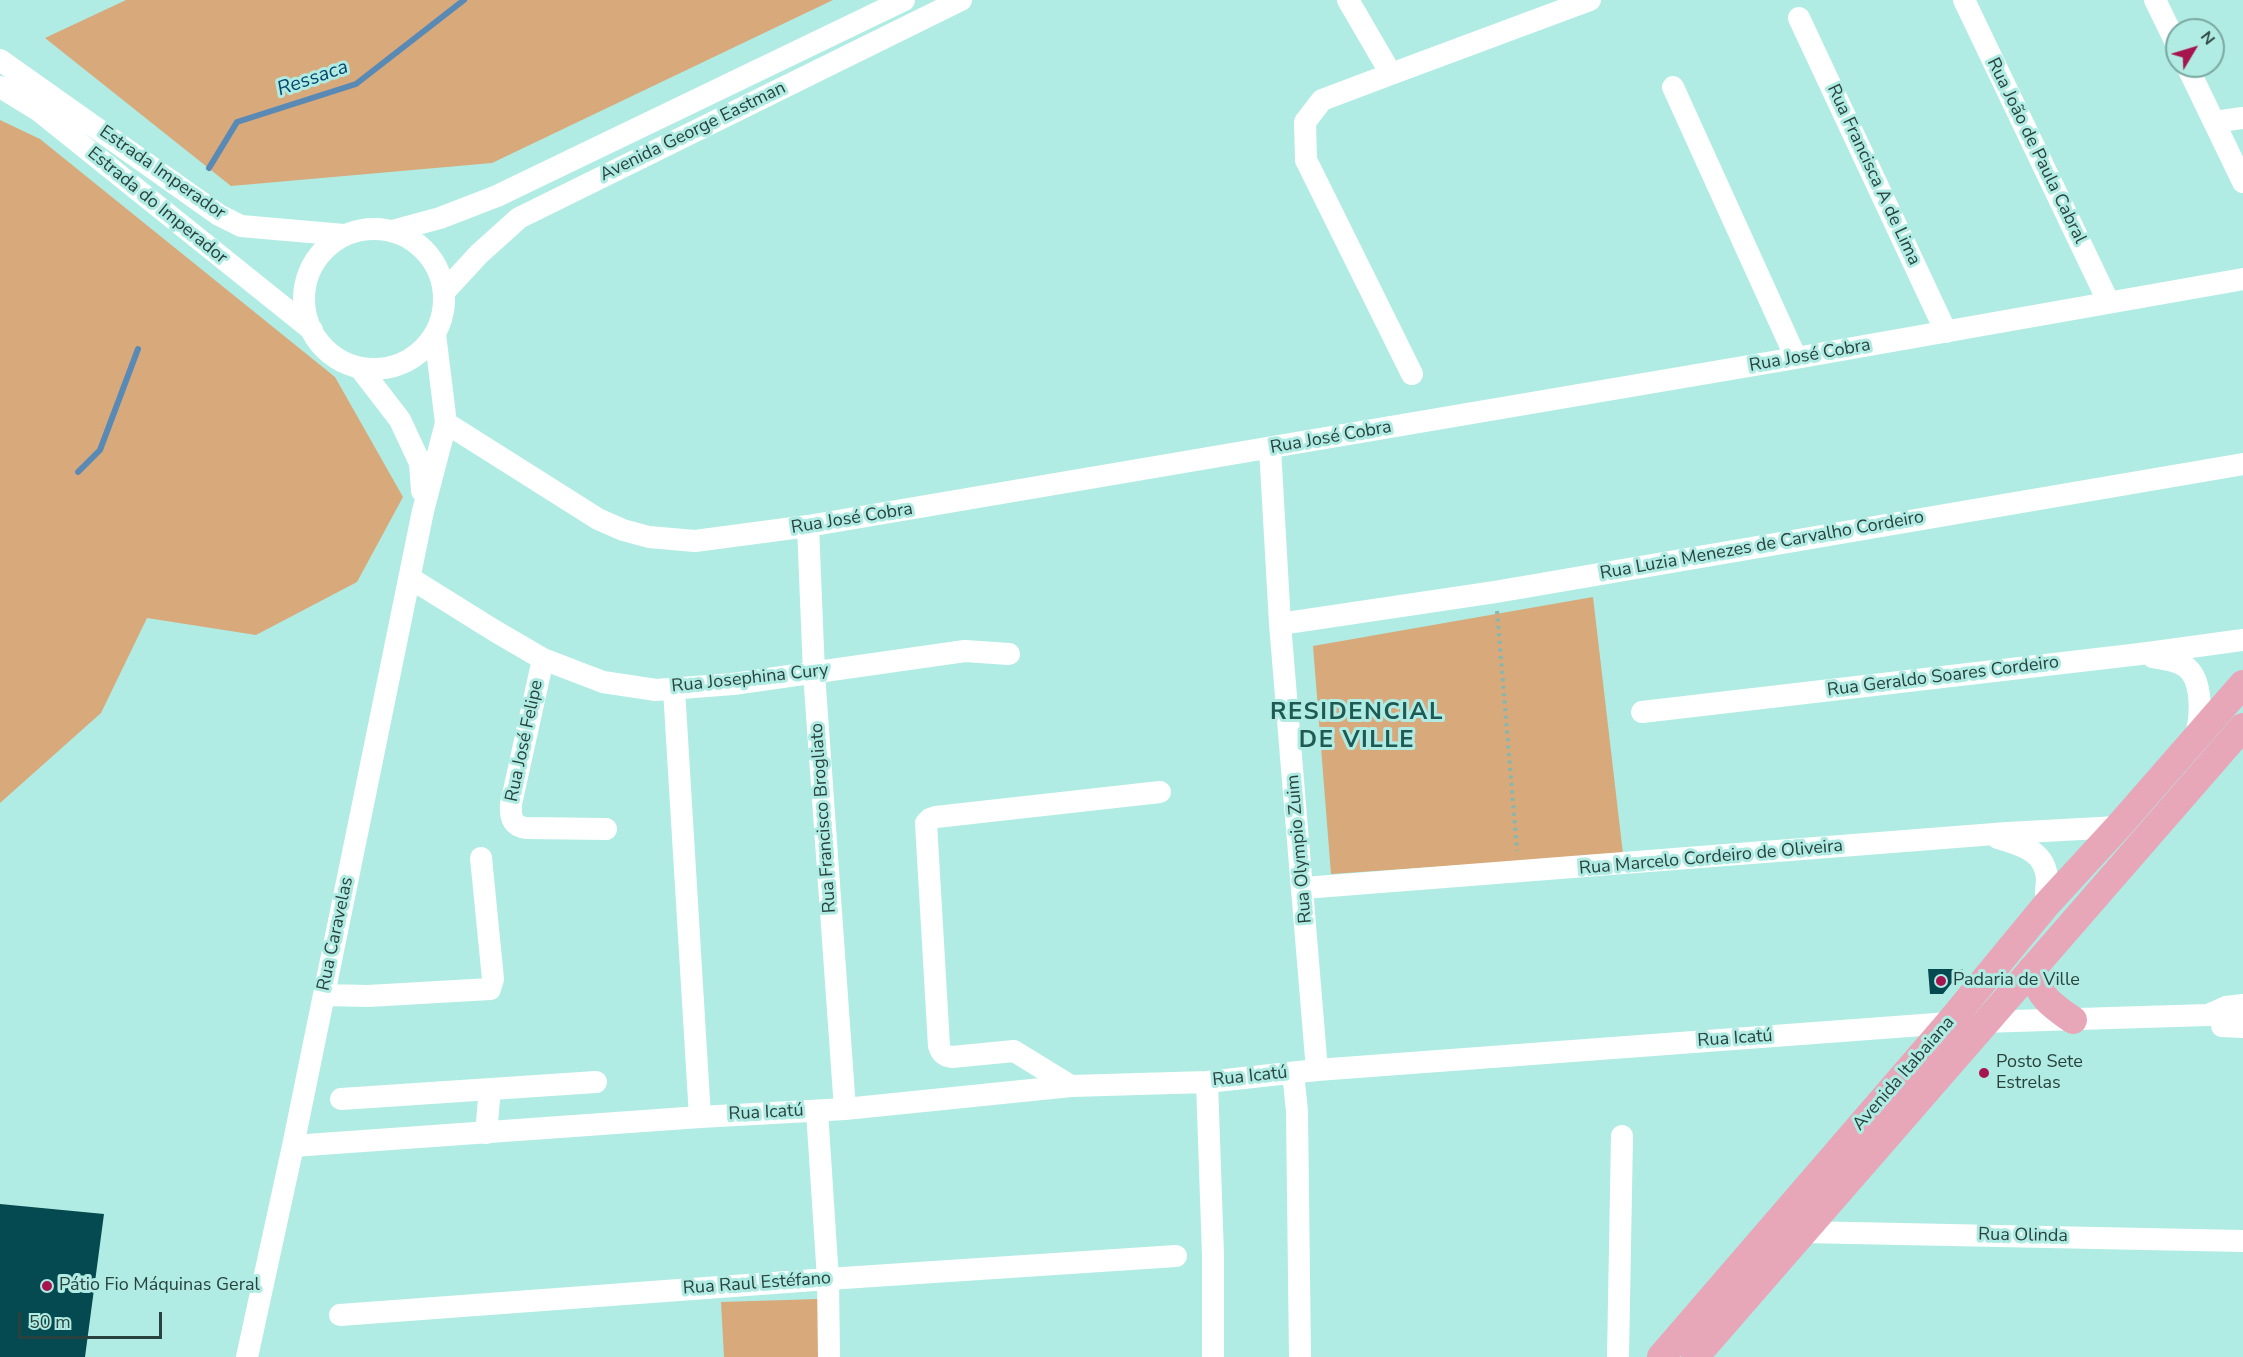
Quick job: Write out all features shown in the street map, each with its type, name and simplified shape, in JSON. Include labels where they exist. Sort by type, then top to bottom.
[{"type":"main road","name":"Avenida Itabaiana","points":[[1661,1357],[1949,1023],[2047,904],[2243,684]]},
{"type":"main road","name":"Avenida Itabaiana","points":[[1695,1357],[2243,727]]},
{"type":"main road","points":[[2032,969],[2036,986],[2050,1004],[2073,1020]]},
{"type":"street","name":"Avenida George Eastman","points":[[392,231],[440,218],[497,196],[904,0]]},
{"type":"street","name":"Avenida George Eastman","points":[[444,292],[479,254],[519,218],[961,0]]},
{"type":"street","points":[[1348,0],[1391,74]]},
{"type":"street","points":[[1412,374],[1306,160],[1305,122],[1322,100],[1590,0]]},
{"type":"street","name":"Rua João de Paula Cabral","points":[[1964,0],[2108,301]]},
{"type":"street","points":[[2156,0],[2165,19]]},
{"type":"street","name":"Rua Francisca A de Lima","points":[[1799,18],[1946,332]]},
{"type":"street","name":"Estrada Imperador","points":[[0,60],[219,215],[241,226],[344,235]]},
{"type":"street","points":[[2193,78],[2243,182]]},
{"type":"street","name":"Estrada do Imperador","points":[[0,87],[38,110],[312,330]]},
{"type":"street","points":[[1673,87],[1796,358]]},
{"type":"street","points":[[2214,122],[2243,118]]},
{"type":"street","points":[[376,228],[392,231],[412,239],[428,253],[439,272],[444,292],[443,314],[435,334],[422,351],[403,363],[382,369],[360,368],[332,354],[312,330],[305,309],[305,287],[312,265],[326,248],[344,235],[376,228]]},
{"type":"street","name":"Rua José Cobra","points":[[446,423],[598,519],[623,530],[649,537],[695,541],[808,526],[1270,448],[2243,279]]},
{"type":"street","points":[[423,511],[446,423],[435,334]]},
{"type":"street","points":[[360,368],[399,420],[420,462],[423,511]]},
{"type":"street","name":"Rua Olympio Zuim","points":[[1270,448],[1280,624],[1304,888],[1317,1070]]},
{"type":"street","name":"Rua Luzia Menezes de Carvalho Cordeiro","points":[[1280,624],[1495,592],[2243,464]]},
{"type":"street","name":"Rua Caravelas","points":[[247,1357],[293,1146],[423,511]]},
{"type":"street","name":"Rua Francisco Brogliato","points":[[808,526],[814,672],[845,1109]]},
{"type":"street","name":"Rua Josephina Cury","points":[[410,578],[495,632],[543,659],[603,682],[656,690],[733,684],[965,651],[1009,654]]},
{"type":"street","name":"Rua Geraldo Soares Cordeiro","points":[[1642,712],[2243,640]]},
{"type":"street","points":[[2140,654],[2183,664],[2193,678],[2198,692],[2200,722],[2195,739]]},
{"type":"street","name":"Rua José Felipe","points":[[543,659],[511,804],[510,814],[513,823],[519,828],[606,829]]},
{"type":"street","points":[[674,689],[700,1117]]},
{"type":"street","points":[[1071,1086],[1014,1051],[952,1057],[941,1052],[937,1023],[926,823],[936,817],[1160,792]]},
{"type":"street","name":"Rua Marcelo Cordeiro de Oliveira","points":[[1304,888],[2118,827]]},
{"type":"street","points":[[1988,835],[2035,852],[2044,867],[2047,882],[2044,892],[2047,904]]},
{"type":"street","points":[[324,995],[368,996],[490,989],[493,979],[482,858]]},
{"type":"street","points":[[2228,1016],[2243,987]]},
{"type":"street","name":"Rua Icatú","points":[[293,1146],[845,1109],[1071,1086],[1207,1082],[1317,1070],[1949,1023],[2228,1016]]},
{"type":"street","points":[[1293,1073],[1297,1111],[1300,1357]]},
{"type":"street","points":[[341,1099],[596,1082]]},
{"type":"street","points":[[1207,1082],[1213,1255],[1213,1357]]},
{"type":"street","points":[[486,1133],[490,1089]]},
{"type":"street","points":[[817,1111],[828,1279],[829,1357]]},
{"type":"street","points":[[1618,1357],[1622,1136]]},
{"type":"street","name":"Rua Olinda","points":[[1803,1232],[2243,1240]]},
{"type":"street","name":"Rua Raul Estéfano","points":[[340,1315],[1176,1256]]},
{"type":"path","points":[[1495,592],[1519,873]]},
{"type":"shaded area","points":[[126,0],[833,0],[492,163],[231,186],[45,38]]},
{"type":"shaded area","points":[[0,120],[40,139],[335,377],[403,497],[357,582],[256,635],[147,618],[101,713],[0,803]]},
{"type":"shaded area","points":[[1593,597],[1623,854],[1331,874],[1313,646]]},
{"type":"shaded area","points":[[818,1299],[821,1357],[724,1357],[721,1302]]},
{"type":"building","name":"Padaria de Ville","points":[[1928,969],[1963,969],[1943,994],[1930,994]]},
{"type":"building","name":"Pátio Fio Máquinas Geral","points":[[0,1204],[104,1214],[85,1357],[0,1357]]},
{"type":"waterway","name":"Ressaca","points":[[209,168],[237,122],[356,84],[464,0]]},
{"type":"waterway","name":"Ressaca","points":[[78,472],[100,450],[138,349]]},
{"type":"place","name":"Padaria de Ville","points":[[1941,981]]},
{"type":"place","name":"Posto Sete Estrelas","points":[[1984,1073]]},
{"type":"place","name":"Pátio Fio Máquinas Geral","points":[[47,1286]]},
{"type":"district","name":"RESIDENCIAL DE VILLE","points":[[1357,727]]}]
